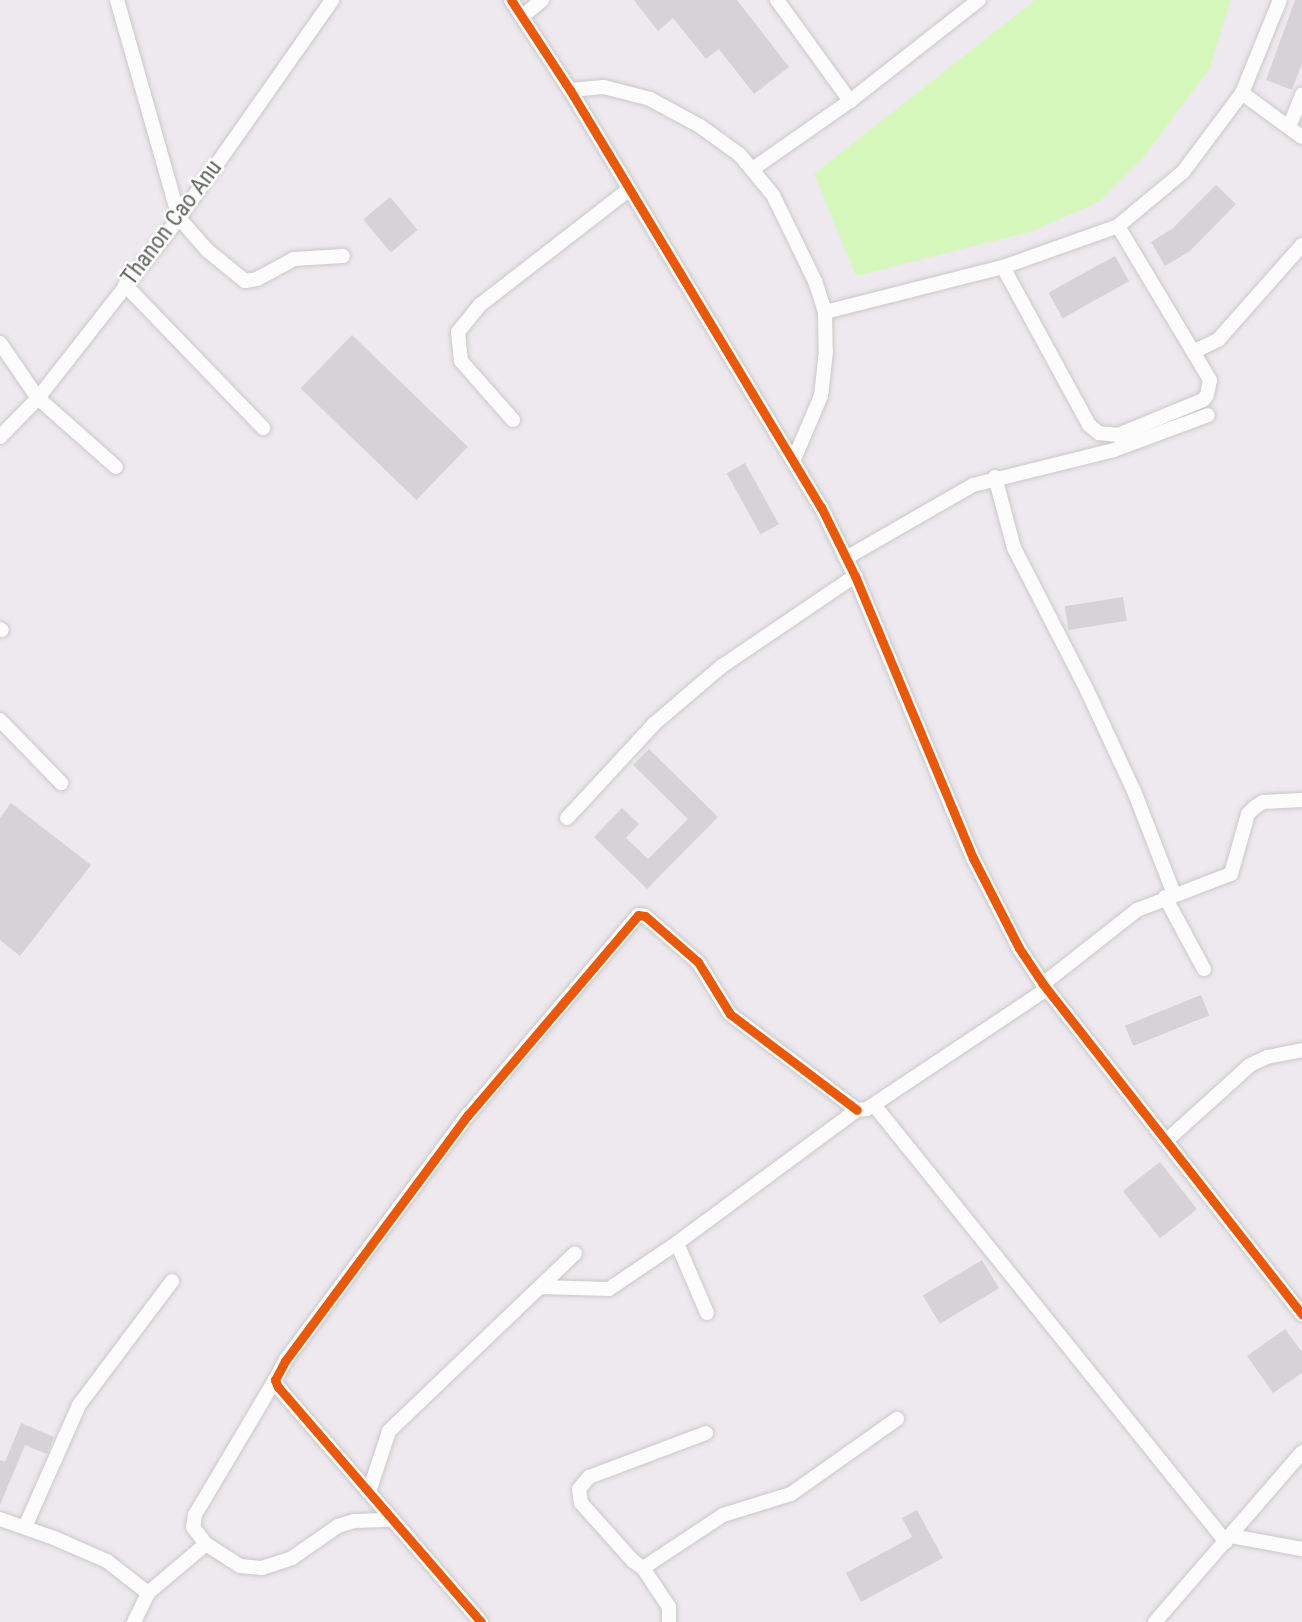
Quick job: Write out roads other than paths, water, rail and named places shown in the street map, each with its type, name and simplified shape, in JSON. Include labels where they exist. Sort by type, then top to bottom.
[{"type":"street","points":[[117,0],[179,218],[207,250],[245,281],[257,279],[294,259],[343,256]]},
{"type":"street","name":"Thanon Cao Anu","points":[[0,438],[38,398],[179,218],[332,0]]},
{"type":"street","points":[[511,0],[570,90],[628,190],[794,459],[855,576],[973,858],[1019,948],[1045,986],[1302,1314]]},
{"type":"street","points":[[523,16],[542,0]]},
{"type":"street","points":[[777,0],[850,101]]},
{"type":"street","points":[[754,168],[850,101],[979,0]]},
{"type":"street","points":[[825,312],[1003,267],[1118,226],[1183,172],[1242,93],[1280,0]]},
{"type":"street","points":[[570,90],[604,87],[650,99],[700,126],[754,168],[773,195],[815,281],[825,312],[826,351],[821,396],[794,459]]},
{"type":"street","points":[[1242,93],[1302,137]]},
{"type":"street","points":[[1289,127],[1302,95]]},
{"type":"street","points":[[513,420],[461,360],[458,332],[480,305],[628,190]]},
{"type":"street","points":[[1003,267],[1089,425],[1099,433],[1118,435],[1203,400],[1208,395],[1210,380],[1118,226]]},
{"type":"street","points":[[1195,351],[1218,340],[1302,245]]},
{"type":"street","points":[[125,285],[264,428]]},
{"type":"street","points":[[0,343],[38,398],[116,467]]},
{"type":"street","points":[[846,558],[973,485],[995,477],[1114,450],[1208,415]]},
{"type":"street","points":[[995,477],[1014,548],[1085,687],[1134,791],[1170,895],[1204,969]]},
{"type":"street","points":[[567,818],[654,724],[722,666],[855,576]]},
{"type":"street","points":[[0,720],[61,783]]},
{"type":"street","points":[[540,1287],[609,1289],[677,1243],[857,1110],[874,1105],[1045,986],[1137,910],[1170,895],[1231,874],[1248,814],[1255,807],[1264,802],[1302,800]]},
{"type":"street","points":[[393,1520],[354,1521],[338,1526],[292,1558],[262,1568],[240,1566],[206,1545],[193,1527],[195,1515],[285,1361],[468,1115],[638,915],[645,916],[698,962],[730,1014],[857,1110]]},
{"type":"street","points":[[1166,1141],[1250,1065],[1302,1050]]},
{"type":"street","points":[[874,1105],[1228,1539],[1302,1549]]},
{"type":"street","points":[[677,1243],[707,1314]]},
{"type":"street","points":[[369,1492],[389,1431],[575,1253]]},
{"type":"street","points":[[25,1527],[79,1405],[172,1281]]},
{"type":"street","points":[[275,1380],[481,1622]]},
{"type":"street","points":[[643,1568],[723,1515],[791,1494],[897,1419]]},
{"type":"street","points":[[669,1622],[668,1608],[643,1568],[633,1561],[581,1503],[579,1489],[589,1477],[706,1433]]},
{"type":"street","points":[[1155,1622],[1302,1452]]},
{"type":"street","points":[[0,1519],[107,1561],[148,1593]]},
{"type":"street","points":[[134,1622],[148,1593],[206,1545]]}]
